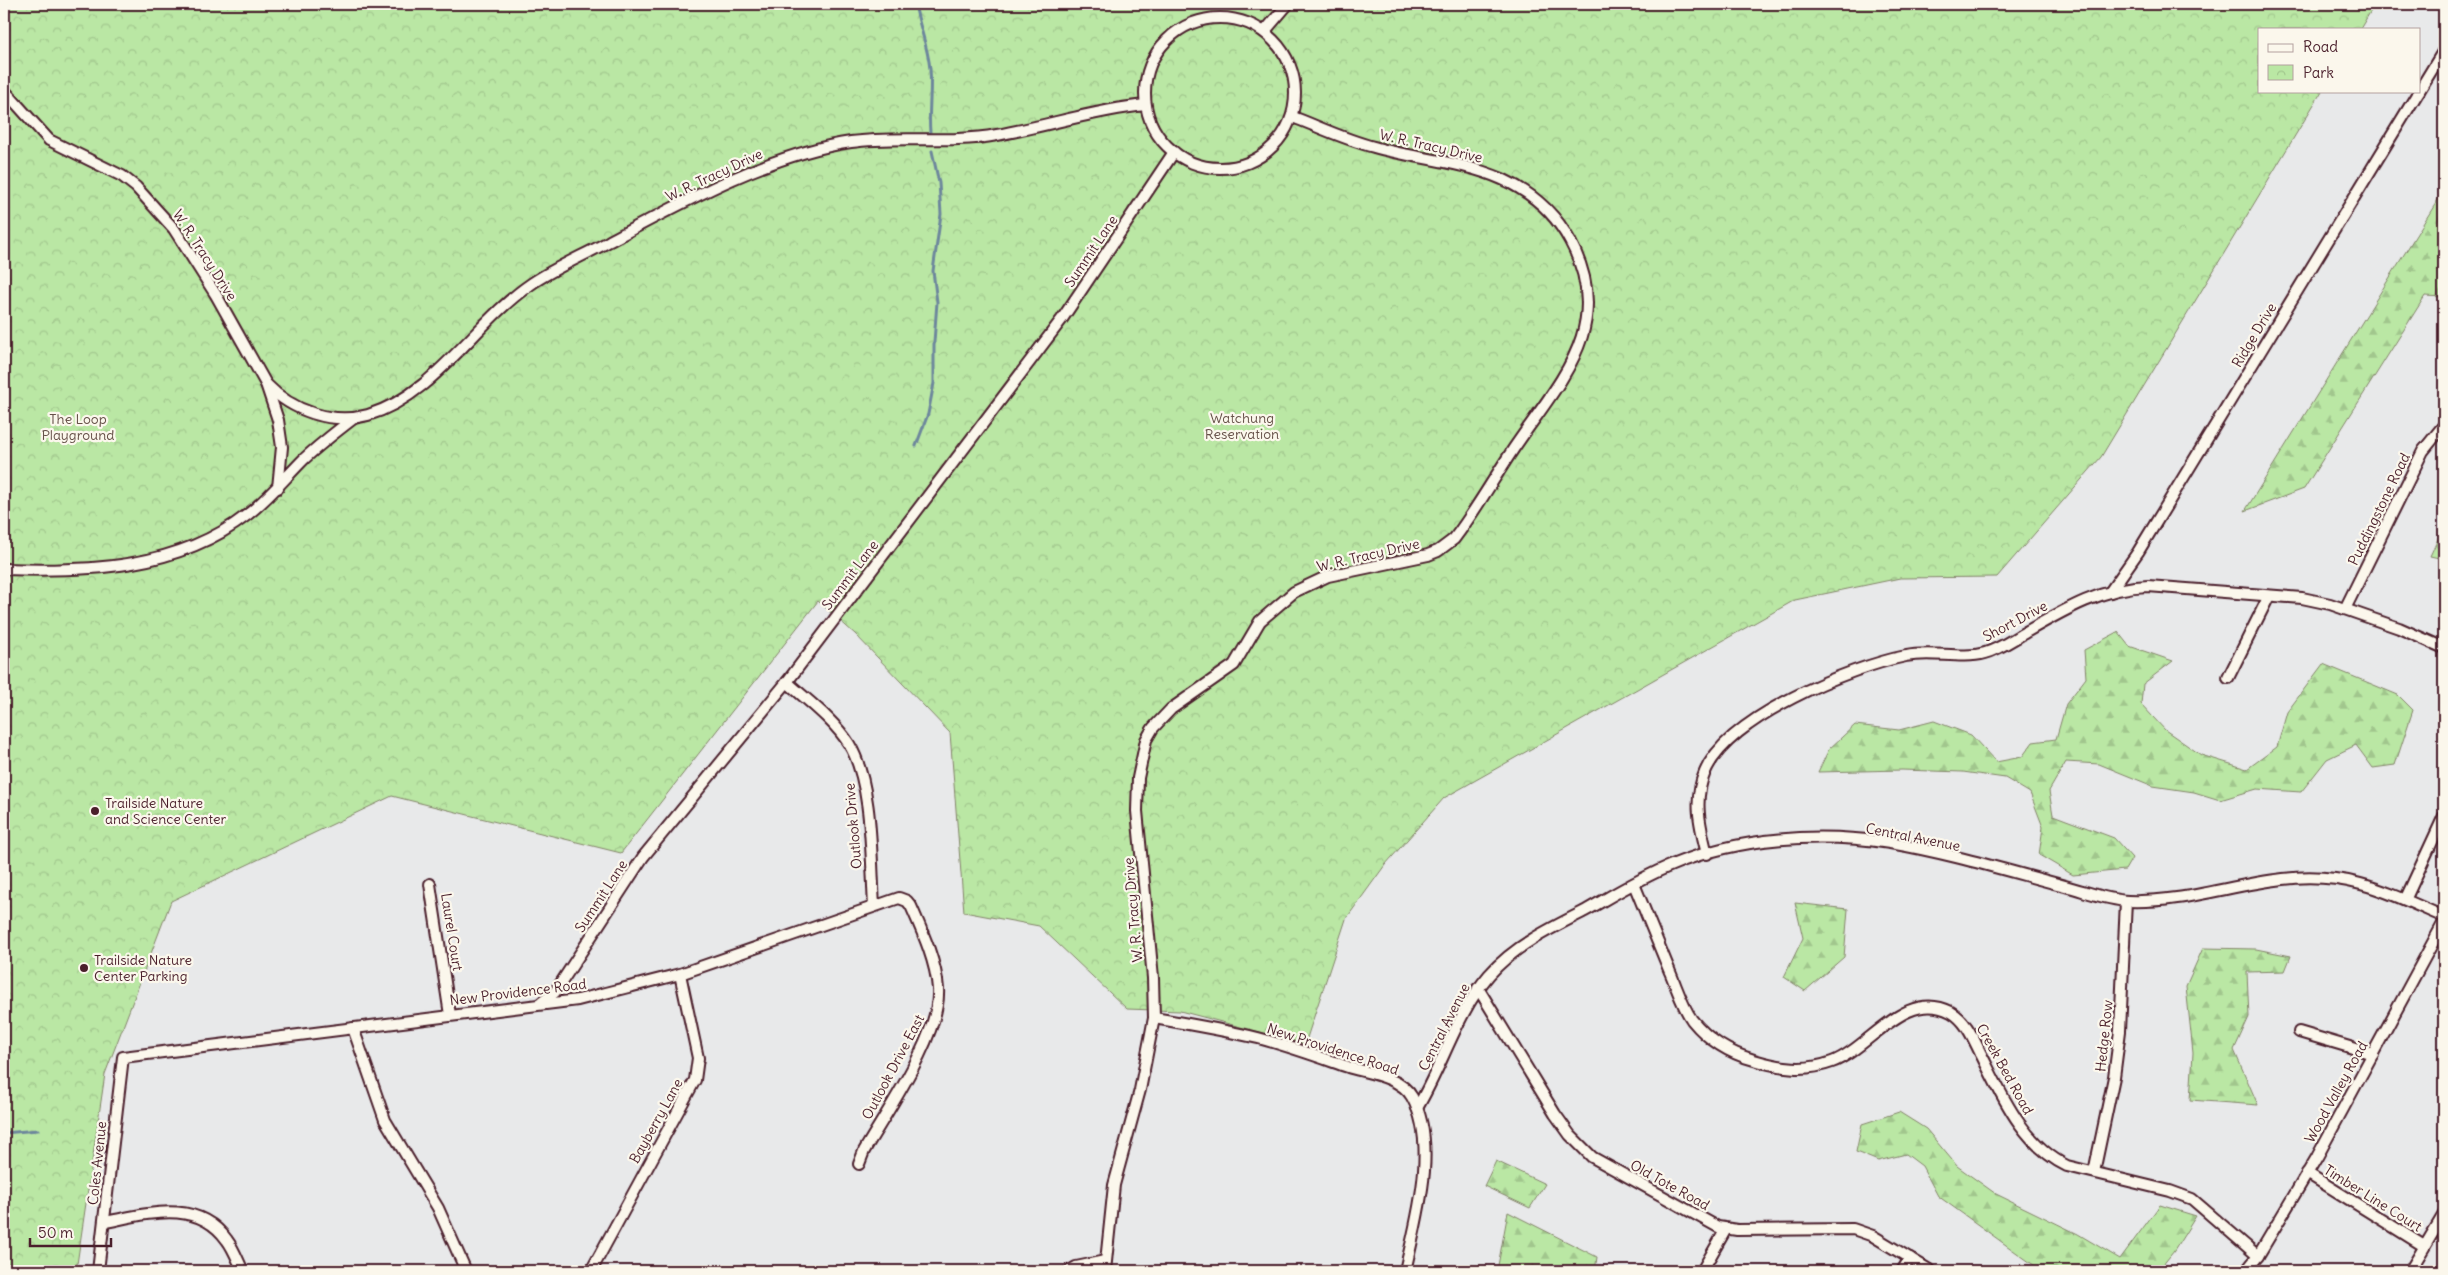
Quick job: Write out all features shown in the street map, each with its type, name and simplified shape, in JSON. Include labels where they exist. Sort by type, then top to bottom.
[{"type":"street","points":[[1266,31],[1288,4]]},
{"type":"street","points":[[1217,17],[1242,20],[1266,31],[1282,48],[1293,70],[1296,93],[1292,116],[1281,138],[1264,154],[1242,165],[1218,168],[1195,164],[1174,152],[1160,139],[1151,123],[1146,105],[1146,80],[1154,55],[1170,36],[1192,22],[1217,17]]},
{"type":"street","name":"Ridge Drive","points":[[2420,89],[2444,50]]},
{"type":"street","name":"W. R. Tracy Drive","points":[[4,90],[49,140],[122,176],[136,187],[174,229],[216,295],[266,384],[278,420],[282,440],[282,461],[278,488]]},
{"type":"street","name":"Ridge Drive","points":[[2110,592],[2138,552],[2418,92]]},
{"type":"street","name":"W. R. Tracy Drive","points":[[4,569],[76,570],[114,567],[178,552],[229,528],[278,488],[305,459],[354,418],[387,407],[428,381],[486,321],[531,284],[638,226],[745,173],[782,159],[850,142],[883,139],[968,139],[998,135],[1114,108],[1146,105]]},
{"type":"street","name":"W. R. Tracy Drive","points":[[1105,1266],[1114,1185],[1140,1090],[1154,1018],[1153,978],[1137,794],[1142,750],[1153,728],[1172,709],[1234,665],[1260,621],[1294,592],[1328,576],[1428,555],[1438,551],[1454,539],[1572,362],[1588,315],[1588,294],[1579,258],[1563,228],[1541,203],[1521,189],[1485,173],[1461,166],[1374,148],[1292,116]]},
{"type":"street","name":"Summit Lane","points":[[538,1005],[556,992],[643,857],[787,682],[1062,319],[1174,152]]},
{"type":"street","name":"W. R. Tracy Drive","points":[[266,384],[277,396],[306,411],[323,416],[354,418]]},
{"type":"street","name":"Puddingstone Road","points":[[2345,609],[2423,451],[2444,426]]},
{"type":"street","name":"Short Drive","points":[[1707,854],[1698,812],[1701,782],[1709,764],[1720,747],[1746,726],[1812,688],[1880,662],[1908,655],[1985,653],[2080,602],[2110,592],[2132,586],[2148,586],[2302,598],[2345,609],[2444,648]]},
{"type":"street","points":[[2228,678],[2269,596]]},
{"type":"street","name":"Outlook Drive","points":[[787,682],[842,734],[859,765],[865,788],[874,906]]},
{"type":"street","points":[[2406,898],[2444,816]]},
{"type":"street","name":"Central Avenue","points":[[1417,1108],[1462,1016],[1478,988],[1491,972],[1514,952],[1552,928],[1672,865],[1707,854],[1758,843],[1802,838],[1846,838],[1890,843],[2126,901],[2171,899],[2217,893],[2260,882],[2311,878],[2361,883],[2406,898],[2444,917]]},
{"type":"street","name":"Laurel Court","points":[[430,884],[450,1015]]},
{"type":"street","name":"Creek Bed Road","points":[[1634,884],[1686,1009],[1703,1032],[1727,1050],[1776,1067],[1809,1068],[1848,1055],[1903,1013],[1912,1009],[1932,1007],[1942,1009],[1951,1013],[1966,1026],[1997,1087],[2026,1133],[2051,1158],[2067,1166],[2170,1191],[2192,1199],[2258,1256]]},
{"type":"street","name":"New Providence Road","points":[[123,1057],[538,1005],[608,994],[680,974],[893,899],[904,898]]},
{"type":"street","name":"Outlook Drive East","points":[[859,1164],[864,1150],[930,1034],[937,1010],[938,989],[933,964],[911,906],[904,898]]},
{"type":"street","name":"Hedge Row","points":[[2094,1172],[2114,1078],[2120,1031],[2126,901]]},
{"type":"street","name":"Wood Valley Road","points":[[2246,1271],[2258,1256],[2308,1173],[2444,922]]},
{"type":"street","name":"Bayberry Lane","points":[[591,1271],[695,1080],[698,1058],[680,974]]},
{"type":"street","name":"Old Tote Road","points":[[1478,988],[1554,1114],[1570,1135],[1592,1157],[1708,1222],[1726,1229],[1853,1230],[1873,1236],[1931,1271]]},
{"type":"street","name":"New Providence Road","points":[[1154,1018],[1258,1038],[1392,1081],[1411,1095],[1417,1108],[1423,1140],[1424,1174],[1405,1271]]},
{"type":"street","points":[[353,1028],[385,1120],[438,1208],[466,1271]]},
{"type":"street","points":[[2299,1032],[2373,1054]]},
{"type":"street","name":"Coles Avenue","points":[[98,1271],[123,1057]]},
{"type":"street","name":"Timber Line Court","points":[[2308,1173],[2424,1246]]},
{"type":"street","points":[[105,1222],[160,1212],[173,1211],[194,1215],[218,1230],[228,1240],[243,1271]]},
{"type":"street","points":[[2410,1271],[2444,1214]]},
{"type":"street","points":[[1702,1271],[1726,1229]]},
{"type":"street","points":[[1902,1271],[1910,1258]]},
{"type":"street","points":[[1069,1271],[1076,1267],[1105,1266]]},
{"type":"green space","name":"Watchung Reservation","points":[[4,4],[2375,4],[2361,28],[2258,28],[2258,92],[2321,92],[2101,457],[1997,577],[1900,578],[1795,600],[1444,798],[1385,865],[1346,919],[1305,1044],[1180,1011],[1127,1009],[1039,926],[964,912],[950,733],[855,634],[818,601],[621,853],[392,796],[171,901],[105,1074],[76,1271],[4,1271]]},
{"type":"green space","points":[[2444,190],[2444,297],[2425,296],[2304,489],[2245,511]]},
{"type":"green space","points":[[2444,526],[2444,559],[2430,556]]},
{"type":"green space","points":[[2118,632],[2129,646],[2173,661],[2143,684],[2141,704],[2165,730],[2201,755],[2247,769],[2277,747],[2287,712],[2323,664],[2398,695],[2413,710],[2395,765],[2373,768],[2356,745],[2327,759],[2301,792],[2257,789],[2220,800],[2194,792],[2153,786],[2099,764],[2066,762],[2049,791],[2053,815],[2114,838],[2132,858],[2125,870],[2073,875],[2039,855],[2043,827],[2030,793],[2005,778],[1963,772],[1902,770],[1818,772],[1829,749],[1855,725],[1899,730],[1934,721],[1971,735],[1996,762],[2022,757],[2033,742],[2056,739],[2066,704],[2086,678],[2084,650]]},
{"type":"green space","points":[[1795,903],[1848,909],[1844,957],[1805,991],[1784,977],[1803,938]]},
{"type":"green space","points":[[2203,948],[2256,949],[2291,956],[2285,971],[2247,972],[2249,1017],[2234,1050],[2258,1105],[2190,1100],[2193,1053],[2186,986]]},
{"type":"green space","points":[[1899,1112],[1926,1129],[1957,1166],[1996,1194],[2078,1234],[2120,1259],[2160,1205],[2196,1216],[2174,1251],[2158,1271],[2042,1271],[1938,1196],[1922,1166],[1906,1154],[1878,1161],[1856,1152],[1862,1124]]},
{"type":"green space","points":[[1496,1161],[1545,1184],[1530,1208],[1484,1186]]},
{"type":"green space","points":[[1508,1212],[1597,1257],[1595,1271],[1497,1271]]},
{"type":"waterway","points":[[915,4],[930,69],[930,132]]},
{"type":"waterway","points":[[916,446],[928,414],[934,383],[934,342],[937,302],[933,271],[941,214],[939,183],[932,151]]},
{"type":"waterway","points":[[4,1133],[38,1130]]},
{"type":"place","name":"Trailside Nature and Science Center","points":[[95,811]]},
{"type":"place","name":"Trailside Nature Center Parking","points":[[84,968]]},
{"type":"park label","name":"The Loop Playground","points":[[78,428]]}]
